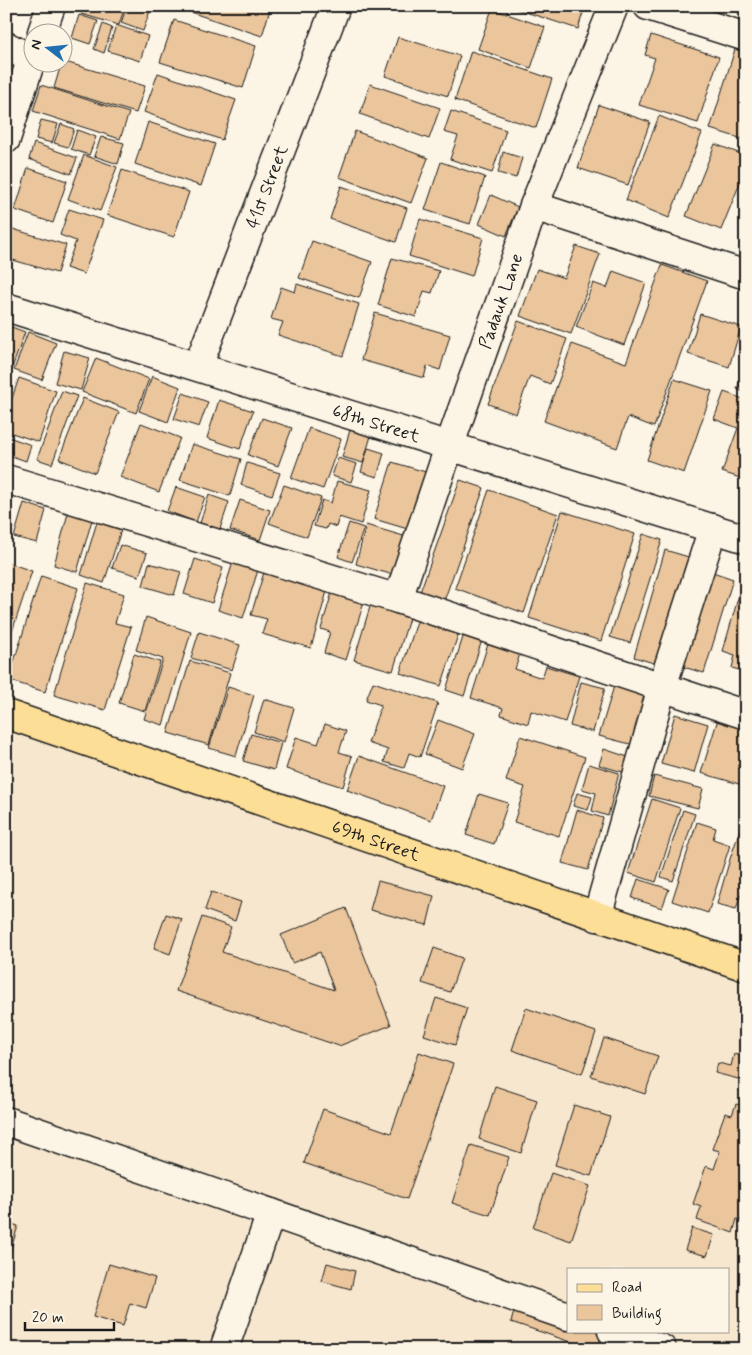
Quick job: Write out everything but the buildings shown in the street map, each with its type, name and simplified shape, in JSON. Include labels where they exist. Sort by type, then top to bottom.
[{"type":"main road","name":"69th Street","points":[[6,714],[746,967]]},
{"type":"street","points":[[46,22],[52,6]]},
{"type":"street","name":"41st Street","points":[[198,366],[336,6]]},
{"type":"street","name":"Padauk Lane","points":[[398,599],[449,447],[534,206],[614,6]]},
{"type":"street","points":[[648,6],[746,37]]},
{"type":"street","points":[[6,46],[22,53]]},
{"type":"street","points":[[6,139],[28,72]]},
{"type":"street","points":[[534,206],[746,276]]},
{"type":"street","name":"68th Street","points":[[6,307],[746,539]]},
{"type":"street","points":[[6,479],[398,599],[746,714]]},
{"type":"street","points":[[597,917],[662,687],[713,528]]},
{"type":"street","points":[[6,1121],[567,1316]]},
{"type":"street","points":[[224,1349],[271,1213]]},
{"type":"street","points":[[615,1332],[662,1349]]},
{"type":"shaded area","points":[[6,723],[746,972],[746,1349],[6,1349]]}]
